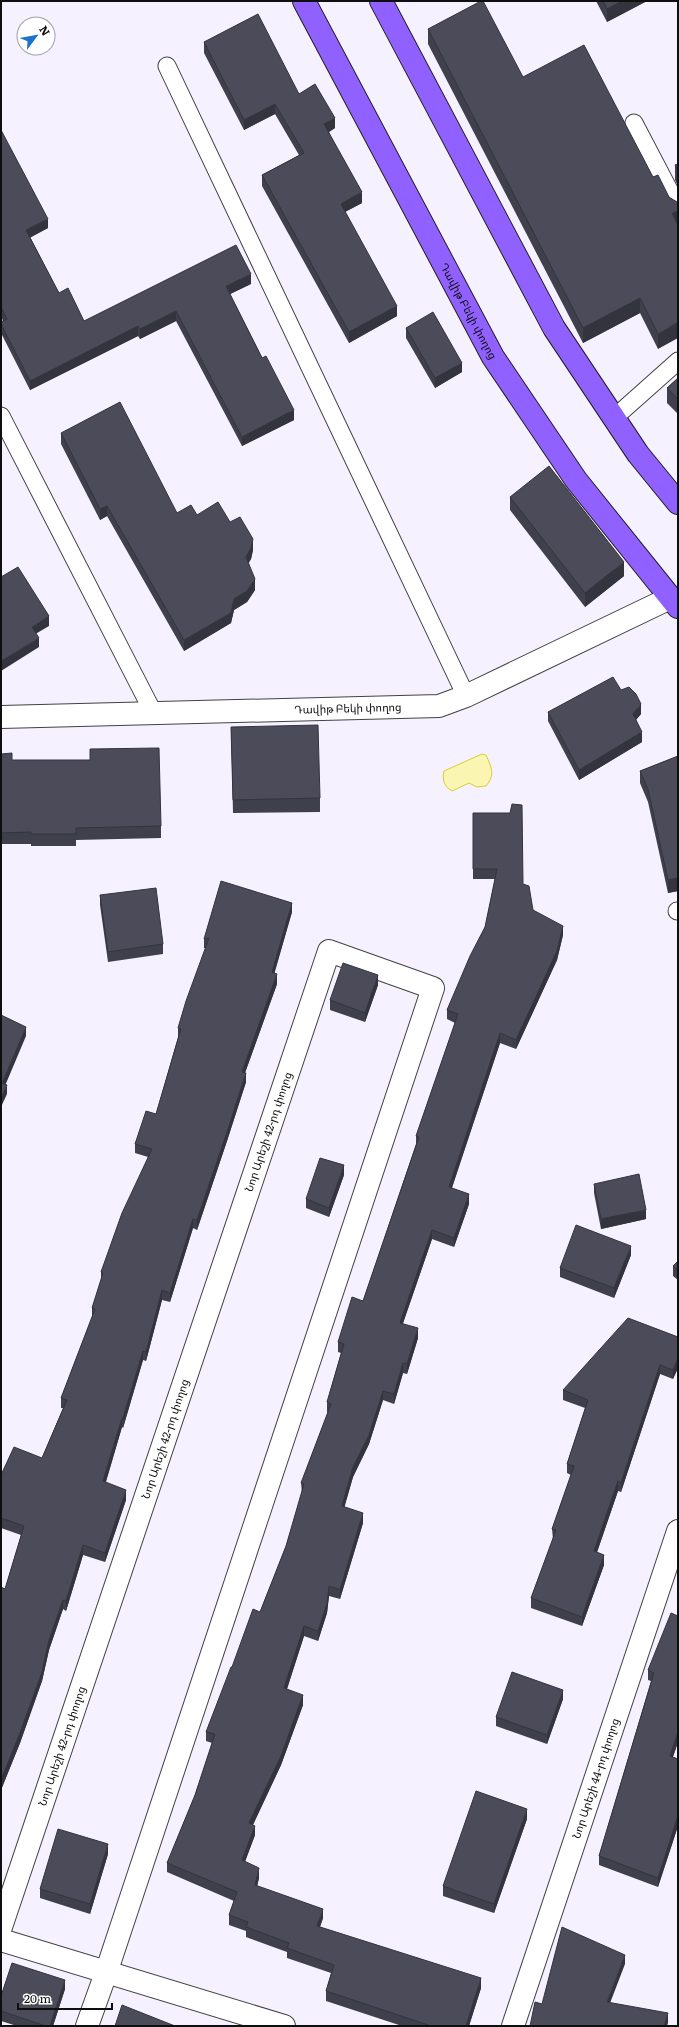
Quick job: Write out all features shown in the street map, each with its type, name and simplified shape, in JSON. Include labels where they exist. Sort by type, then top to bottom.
[{"type":"main road","name":"Դավիթ Բեկի փողոց","points":[[304,1],[493,357],[576,480],[674,603]]},
{"type":"main road","points":[[381,1],[554,328],[638,454],[678,503]]},
{"type":"street","name":"Դավիթ Բեկի փողոց","points":[[1,717],[439,706],[466,696],[674,603]]},
{"type":"street","name":"Նոր Արեշի 42-րդ փողոց","points":[[1,1927],[329,951],[433,988],[106,1973]]},
{"type":"street","name":"Նոր Արեշի 44-րդ փողոց","points":[[513,2026],[678,1531]]},
{"type":"street","points":[[1,1940],[284,2026]]},
{"type":"street","points":[[87,2026],[106,1973]]},
{"type":"lane","points":[[166,66],[466,696]]},
{"type":"lane","points":[[634,123],[678,207]]},
{"type":"lane","points":[[614,418],[678,360]]},
{"type":"lane","points":[[1,416],[154,714]]},
{"type":"shaded area","points":[[482,754],[486,755],[492,770],[491,778],[486,786],[477,787],[469,783],[452,791],[445,785],[443,777],[444,771]]},
{"type":"building","points":[[483,1],[523,77],[584,45],[653,177],[658,175],[669,197],[677,202],[678,201],[678,211],[672,213],[678,226],[678,322],[658,334],[640,298],[583,328],[428,29]]},
{"type":"building","points":[[603,1],[622,1],[607,9]]},
{"type":"building","points":[[258,14],[299,94],[315,84],[335,118],[324,124],[362,192],[341,204],[397,306],[349,332],[262,175],[304,153],[275,104],[244,120],[204,42]]},
{"type":"building","points":[[1,130],[48,219],[26,230],[59,293],[68,288],[84,321],[236,245],[251,274],[226,286],[262,358],[266,356],[294,410],[242,437],[176,311],[140,329],[138,326],[30,381],[1,324],[1,322],[7,319],[1,307]]},
{"type":"building","points":[[678,164],[678,171],[675,165]]},
{"type":"building","points":[[433,312],[462,363],[435,378],[406,328]]},
{"type":"building","points":[[678,378],[678,399],[667,388]]},
{"type":"building","points":[[120,402],[177,513],[191,505],[197,515],[218,502],[230,522],[240,517],[253,539],[251,548],[246,557],[255,579],[247,591],[234,599],[231,613],[184,640],[107,506],[100,509],[61,433]]},
{"type":"building","points":[[549,466],[624,562],[585,593],[510,497]]},
{"type":"building","points":[[18,567],[49,616],[32,627],[39,638],[1,661],[1,577]]},
{"type":"building","points":[[613,677],[621,690],[629,687],[636,694],[641,704],[633,714],[642,732],[579,770],[548,712]]},
{"type":"building","points":[[318,725],[320,798],[233,800],[231,727]]},
{"type":"building","points":[[159,748],[161,826],[76,828],[76,834],[31,834],[31,832],[1,833],[1,754],[12,753],[12,760],[90,760],[90,749]]},
{"type":"building","points":[[678,756],[678,878],[668,880],[648,789],[640,771]]},
{"type":"building","points":[[512,804],[522,805],[523,884],[529,886],[533,910],[563,926],[557,951],[516,1040],[500,1033],[449,1187],[469,1194],[454,1238],[432,1230],[400,1323],[418,1328],[407,1364],[403,1363],[394,1394],[383,1391],[369,1435],[353,1467],[342,1506],[363,1513],[340,1590],[329,1586],[327,1604],[318,1631],[304,1626],[284,1688],[303,1695],[281,1756],[249,1823],[255,1826],[242,1860],[259,1868],[255,1885],[323,1909],[317,1926],[481,1978],[466,2026],[431,2026],[326,1991],[334,1965],[287,1948],[289,1943],[246,1927],[248,1922],[229,1915],[237,1892],[167,1863],[195,1795],[215,1734],[206,1732],[253,1609],[260,1612],[286,1546],[304,1484],[301,1483],[331,1404],[327,1402],[344,1344],[338,1342],[352,1297],[363,1301],[419,1137],[416,1136],[458,1014],[447,1010],[470,956],[485,927],[497,869],[473,869],[473,813],[510,813]]},
{"type":"building","points":[[221,881],[292,903],[272,972],[277,974],[242,1072],[246,1073],[197,1220],[193,1219],[170,1293],[162,1290],[146,1352],[143,1351],[103,1481],[126,1490],[105,1553],[83,1545],[66,1601],[63,1600],[49,1640],[42,1672],[1,1780],[1,1587],[5,1589],[24,1526],[1,1518],[1,1475],[14,1447],[42,1458],[67,1400],[61,1398],[95,1309],[92,1308],[103,1273],[101,1272],[122,1213],[152,1149],[135,1144],[146,1111],[156,1114],[181,1029],[178,1028],[186,1001],[209,938],[204,939]]},
{"type":"building","points":[[156,888],[163,944],[108,952],[100,895]]},
{"type":"building","points":[[343,963],[378,975],[365,1013],[330,1000]]},
{"type":"building","points":[[1,1015],[26,1027],[2,1083],[7,1085],[1,1098]]},
{"type":"building","points":[[320,1158],[344,1165],[329,1208],[306,1199]]},
{"type":"building","points":[[639,1174],[646,1210],[601,1219],[594,1184]]},
{"type":"building","points":[[576,1225],[631,1246],[614,1288],[560,1268]]},
{"type":"building","points":[[678,1261],[678,1270],[673,1266]]},
{"type":"building","points":[[628,1318],[678,1337],[678,1358],[673,1370],[660,1365],[621,1483],[618,1481],[594,1551],[604,1555],[582,1617],[531,1598],[556,1530],[552,1529],[574,1466],[567,1464],[588,1400],[563,1390]]},
{"type":"building","points":[[671,1613],[678,1616],[678,1732],[670,1756],[678,1759],[678,1816],[658,1878],[599,1856],[654,1673],[648,1670]]},
{"type":"building","points":[[512,1672],[563,1690],[547,1735],[496,1717]]},
{"type":"building","points":[[476,1791],[527,1809],[494,1904],[443,1886]]},
{"type":"building","points":[[58,1829],[108,1844],[90,1904],[40,1889]]},
{"type":"building","points":[[562,1927],[625,1955],[607,2002],[668,2013],[664,2026],[530,2026],[535,2002],[542,2004]]},
{"type":"building","points":[[12,1963],[65,1980],[50,2026],[1,2011],[1,1996]]},
{"type":"building","points":[[122,2005],[175,2026],[115,2026]]}]
